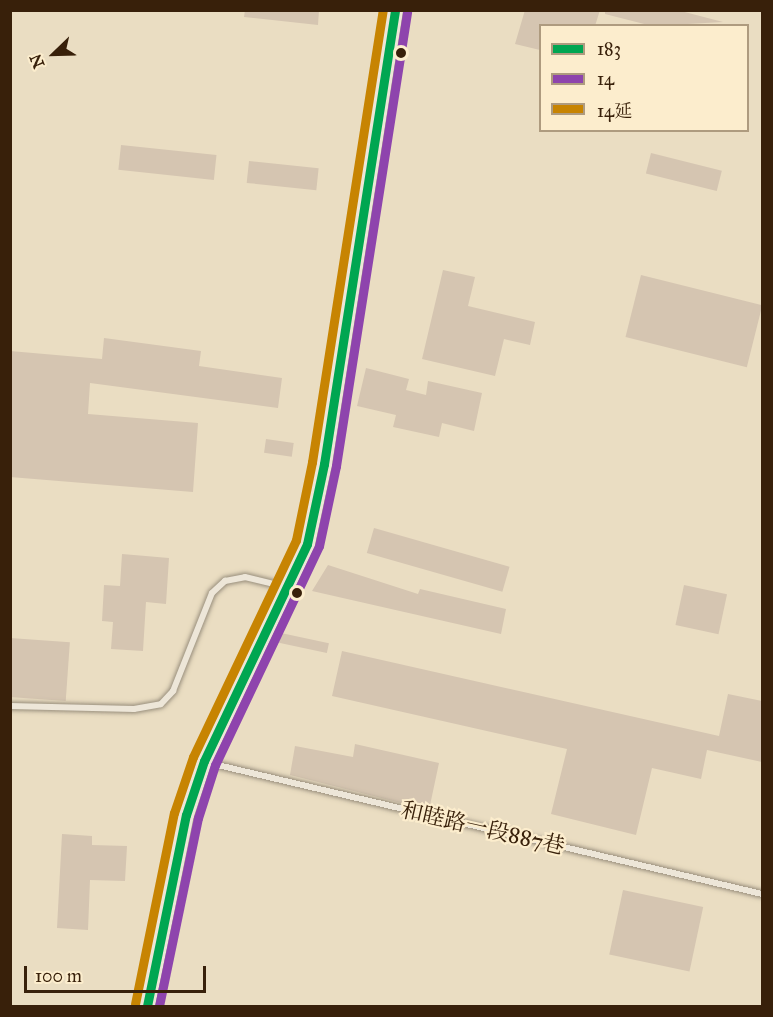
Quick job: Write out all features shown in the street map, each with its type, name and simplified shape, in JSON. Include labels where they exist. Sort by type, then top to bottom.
[{"type":"street","points":[[147,1006],[186,815],[204,761],[307,544],[324,464],[395,10]]},
{"type":"lane","points":[[10,706],[134,709],[161,704],[172,691],[212,592],[225,581],[245,577],[287,587]]},
{"type":"lane","name":"和睦路一段887巷","points":[[204,761],[762,894]]},
{"type":"building","points":[[245,10],[319,10],[318,25],[244,17]]},
{"type":"building","points":[[525,10],[600,10],[596,24],[539,24],[539,50],[515,44]]},
{"type":"building","points":[[605,10],[677,10],[723,22],[644,24],[605,14]]},
{"type":"building","points":[[121,145],[216,155],[214,180],[118,170]]},
{"type":"building","points":[[651,153],[722,171],[717,191],[646,173]]},
{"type":"building","points":[[249,161],[319,168],[316,190],[247,183]]},
{"type":"building","points":[[443,270],[475,277],[468,306],[535,322],[530,345],[504,339],[495,376],[422,359]]},
{"type":"building","points":[[641,275],[762,305],[747,367],[626,337]]},
{"type":"building","points":[[104,338],[201,351],[199,366],[282,378],[278,408],[90,383],[88,414],[198,423],[193,492],[10,477],[10,351],[102,359]]},
{"type":"building","points":[[366,368],[409,379],[406,390],[426,395],[428,381],[482,393],[474,431],[442,423],[439,437],[393,427],[396,415],[357,406]]},
{"type":"building","points":[[266,439],[294,443],[292,457],[264,453]]},
{"type":"building","points":[[374,528],[510,567],[502,592],[367,553]]},
{"type":"building","points":[[122,554],[169,558],[166,604],[146,602],[143,651],[111,649],[113,622],[102,621],[104,585],[120,586]]},
{"type":"building","points":[[328,565],[418,594],[420,589],[506,609],[501,634],[312,591]]},
{"type":"building","points":[[684,585],[727,594],[719,634],[675,625]]},
{"type":"building","points":[[281,633],[329,643],[327,653],[279,643]]},
{"type":"building","points":[[10,638],[70,642],[66,701],[10,697]]},
{"type":"building","points":[[342,651],[719,736],[728,694],[762,701],[762,762],[707,750],[701,779],[652,768],[636,835],[551,814],[567,749],[332,696]]},
{"type":"building","points":[[355,744],[439,763],[429,810],[290,775],[295,746],[353,757]]},
{"type":"building","points":[[62,834],[92,836],[92,845],[127,846],[125,881],[90,880],[88,930],[57,928]]},
{"type":"building","points":[[623,890],[703,907],[689,972],[609,955]]},
{"type":"transit line","name":"14延","points":[[135,1004],[174,813],[193,757],[296,540],[312,462],[383,10]]},
{"type":"transit line","name":"183","points":[[147,1006],[186,815],[204,761],[307,544],[324,464],[395,10]]},
{"type":"transit line","name":"14","points":[[159,1006],[198,818],[215,765],[319,546],[336,466],[407,12]]}]
